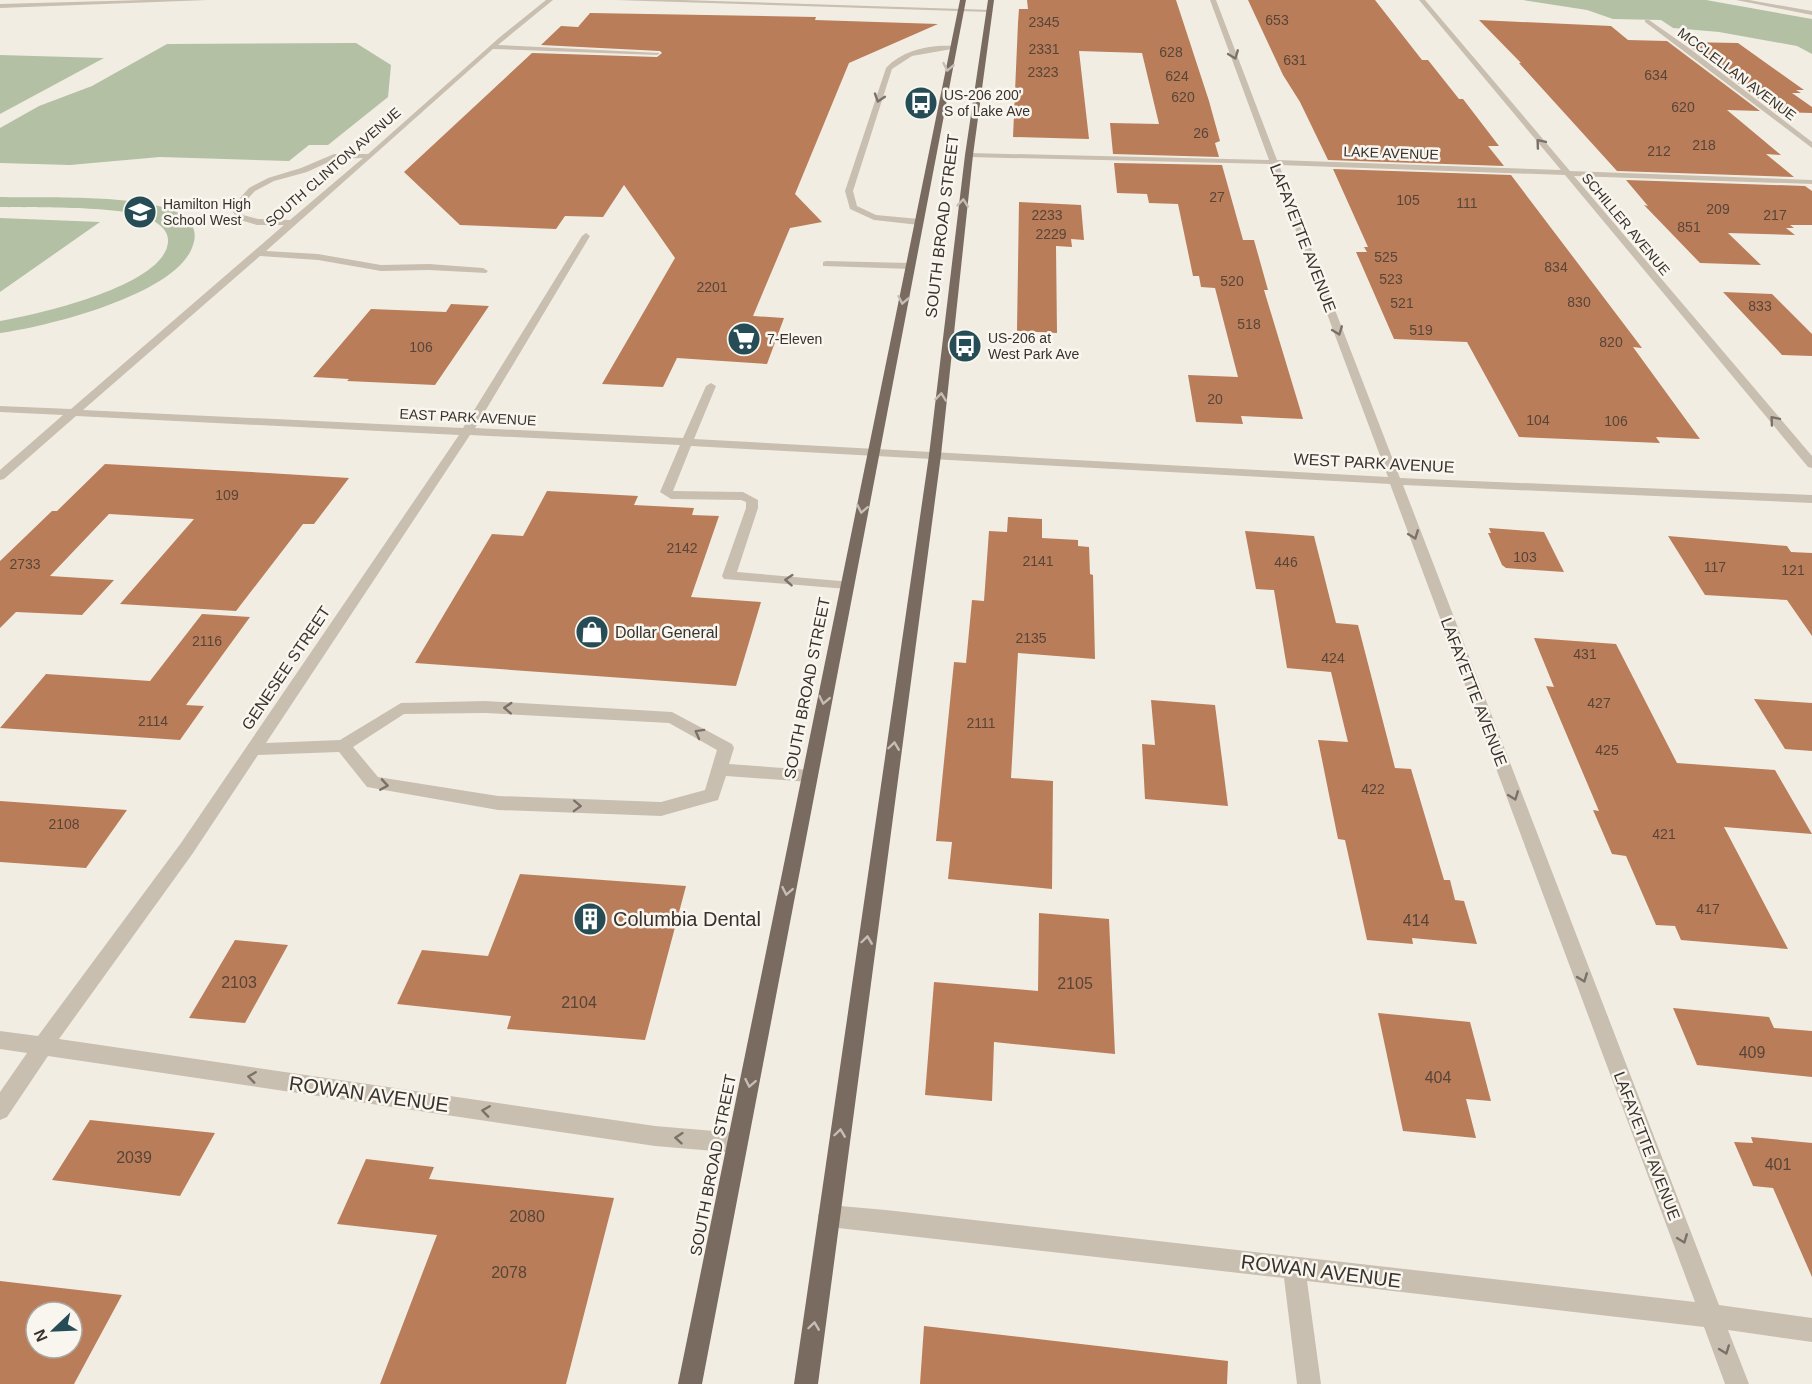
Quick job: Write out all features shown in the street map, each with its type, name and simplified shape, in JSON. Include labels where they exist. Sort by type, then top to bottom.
[{"type":"main road","name":"SOUTH BROAD STREET","points":[[806,1384],[935,455],[969,155],[991,0]]},
{"type":"main road","name":"SOUTH BROAD STREET","points":[[690,1384],[962,5]]},
{"type":"street","points":[[0,6],[205,0]]},
{"type":"street","name":"SOUTH CLINTON AVENUE","points":[[0,476],[370,156],[492,47],[550,0]]},
{"type":"street","points":[[618,0],[915,9],[962,5],[990,10]]},
{"type":"street","points":[[915,9],[917,0]]},
{"type":"street","name":"LAFAYETTE AVENUE","points":[[1213,0],[1737,1384]]},
{"type":"street","name":"SCHILLER AVENUE","points":[[1422,0],[1565,173],[1812,464]]},
{"type":"street","points":[[1739,0],[1812,13]]},
{"type":"street","name":"MCCLELLAN AVENUE","points":[[1647,21],[1687,49],[1812,146]]},
{"type":"street","points":[[492,47],[657,53]]},
{"type":"street","points":[[919,222],[874,217],[853,207],[849,191],[889,68],[896,60],[929,48],[952,47]]},
{"type":"street","name":"LAKE AVENUE","points":[[969,155],[1274,162],[1812,182]]},
{"type":"street","points":[[292,223],[257,222],[240,217],[235,208],[241,198],[256,185],[315,166],[329,158],[370,156]]},
{"type":"street","name":"GENESEE STREET","points":[[0,1110],[187,848],[254,749],[466,432],[586,236]]},
{"type":"street","points":[[258,253],[318,257],[388,269],[429,267],[483,271]]},
{"type":"street","points":[[826,264],[910,266]]},
{"type":"street","points":[[711,386],[666,492],[671,495],[743,496],[752,500],[752,507],[729,576],[847,585]]},
{"type":"street","name":"EAST PARK AVENUE","points":[[0,409],[935,455]]},
{"type":"street","name":"WEST PARK AVENUE","points":[[935,455],[1394,481],[1812,499]]},
{"type":"street","points":[[254,749],[343,746],[402,709],[485,707],[672,718],[726,748],[712,795],[661,809],[498,803],[373,783],[343,746]]},
{"type":"street","points":[[720,769],[810,776]]},
{"type":"street","name":"ROWAN AVENUE","points":[[0,1040],[655,1136],[738,1143]]},
{"type":"street","name":"ROWAN AVENUE","points":[[829,1216],[1712,1316],[1812,1330]]},
{"type":"street","points":[[1294,1268],[1309,1384]]},
{"type":"green space","points":[[1523,0],[1706,0],[1812,19],[1812,54],[1797,46],[1719,32],[1673,28],[1661,20],[1613,19],[1587,10]]},
{"type":"green space","points":[[356,43],[391,65],[388,97],[328,145],[309,145],[289,161],[160,157],[70,165],[0,163],[0,128],[39,106],[92,86],[167,44]]},
{"type":"green space","points":[[0,55],[104,58],[0,114]]},
{"type":"green space","points":[[0,197],[97,198],[149,204],[170,209],[185,217],[191,223],[195,237],[183,263],[163,279],[138,293],[48,324],[0,333],[0,321],[68,305],[123,285],[145,272],[161,258],[168,242],[167,234],[160,226],[150,219],[137,215],[100,209],[0,207]]},
{"type":"green space","points":[[0,218],[100,222],[0,292]]},
{"type":"building","points":[[1027,0],[1176,0],[1220,141],[1215,143],[1219,157],[1113,154],[1110,123],[1159,124],[1142,53],[1079,51],[1089,139],[1013,137],[1019,9],[1028,9]]},
{"type":"building","points":[[1248,0],[1375,0],[1422,60],[1428,60],[1459,99],[1463,99],[1499,146],[1488,146],[1504,166],[1328,160],[1300,102],[1283,75]]},
{"type":"building","points":[[590,13],[816,17],[815,20],[938,24],[849,63],[795,194],[822,222],[790,228],[753,316],[784,318],[767,364],[677,358],[663,387],[602,384],[675,258],[624,185],[603,217],[565,216],[556,229],[460,225],[404,172],[532,53],[657,57],[662,53],[660,51],[541,45],[561,26],[578,27]]},
{"type":"building","points":[[1479,20],[1611,26],[1628,40],[1667,41],[1760,111],[1727,110],[1781,155],[1766,154],[1794,177],[1617,171],[1519,63],[1521,63]]},
{"type":"building","points":[[1684,42],[1738,43],[1804,90],[1796,90],[1801,93],[1792,93],[1812,107],[1812,113],[1776,112]]},
{"type":"building","points":[[1114,163],[1222,165],[1243,240],[1254,240],[1268,290],[1264,290],[1303,419],[1241,416],[1243,424],[1196,422],[1188,375],[1238,377],[1215,288],[1201,287],[1199,276],[1193,276],[1178,204],[1149,203],[1147,194],[1117,193]]},
{"type":"building","points":[[1333,169],[1511,175],[1642,348],[1633,347],[1700,439],[1656,437],[1660,443],[1519,437],[1467,342],[1394,339],[1356,252],[1367,252],[1364,247],[1368,247]]},
{"type":"building","points":[[1626,180],[1805,186],[1812,191],[1812,225],[1790,225],[1794,228],[1786,228],[1795,235],[1728,233],[1761,265],[1700,263],[1644,205],[1648,206]]},
{"type":"building","points":[[1019,202],[1081,205],[1084,240],[1071,239],[1072,247],[1056,246],[1057,333],[1017,331]]},
{"type":"building","points":[[1723,292],[1772,294],[1812,334],[1812,356],[1782,355]]},
{"type":"building","points":[[451,304],[489,306],[435,385],[313,377],[371,309],[446,312]]},
{"type":"building","points":[[105,464],[349,478],[314,524],[303,524],[236,611],[120,604],[194,519],[109,514],[50,576],[114,580],[82,615],[16,612],[0,628],[0,561],[52,511],[57,511]]},
{"type":"building","points":[[547,491],[638,496],[634,505],[694,508],[692,515],[719,516],[691,597],[761,602],[736,686],[415,663],[492,534],[523,536]]},
{"type":"building","points":[[1008,517],[1042,519],[1042,538],[1078,540],[1078,546],[1089,547],[1090,574],[1093,575],[1095,659],[1018,653],[1011,778],[1053,781],[1052,889],[948,879],[952,842],[936,841],[954,662],[966,663],[972,600],[984,601],[989,531],[1007,532]]},
{"type":"building","points":[[1489,528],[1544,532],[1564,572],[1506,568],[1502,565],[1488,533],[1491,533]]},
{"type":"building","points":[[1245,531],[1314,536],[1336,623],[1358,625],[1395,768],[1411,769],[1444,880],[1450,880],[1455,900],[1464,901],[1477,944],[1412,938],[1413,944],[1367,940],[1345,840],[1338,839],[1318,740],[1348,742],[1331,672],[1287,668],[1274,590],[1256,589]]},
{"type":"building","points":[[1668,536],[1787,546],[1791,552],[1812,553],[1812,636],[1787,600],[1705,595]]},
{"type":"building","points":[[202,614],[250,617],[186,705],[204,706],[180,740],[0,728],[46,674],[150,681]]},
{"type":"building","points":[[1534,638],[1616,644],[1677,763],[1775,770],[1812,834],[1724,827],[1788,949],[1681,940],[1675,926],[1656,925],[1626,856],[1612,854],[1593,810],[1599,811],[1546,686],[1554,687]]},
{"type":"building","points":[[1754,699],[1812,703],[1812,751],[1785,749]]},
{"type":"building","points":[[1151,700],[1215,705],[1228,806],[1145,799],[1142,744],[1155,745]]},
{"type":"building","points":[[0,801],[127,810],[86,868],[0,862]]},
{"type":"building","points":[[520,874],[686,886],[645,1040],[507,1029],[511,1016],[397,1004],[422,950],[488,956]]},
{"type":"building","points":[[1039,913],[1109,919],[1115,1054],[994,1042],[992,1101],[925,1095],[934,982],[1038,991]]},
{"type":"building","points":[[235,940],[288,945],[245,1023],[189,1018]]},
{"type":"building","points":[[1673,1008],[1769,1017],[1774,1028],[1812,1031],[1812,1077],[1697,1065]]},
{"type":"building","points":[[1378,1013],[1470,1022],[1491,1101],[1466,1099],[1476,1138],[1403,1131]]},
{"type":"building","points":[[90,1120],[215,1133],[180,1196],[52,1180]]},
{"type":"building","points":[[1751,1137],[1812,1143],[1812,1277],[1773,1188],[1753,1186],[1734,1142],[1753,1143]]},
{"type":"building","points":[[366,1159],[434,1167],[429,1179],[614,1198],[566,1384],[380,1384],[437,1235],[337,1224]]},
{"type":"building","points":[[0,1281],[122,1295],[74,1384],[0,1384]]},
{"type":"building","points":[[924,1326],[1228,1361],[1227,1384],[920,1384]]},
{"type":"place","name":"US-206 200' S of Lake Ave","points":[[921,103]]},
{"type":"place","name":"Hamilton High School West","points":[[140,212]]},
{"type":"place","name":"7-Eleven","points":[[744,339]]},
{"type":"place","name":"US-206 at West Park Ave","points":[[965,346]]},
{"type":"place","name":"Dollar General","points":[[592,632]]},
{"type":"place","name":"Columbia Dental","points":[[590,919]]}]
